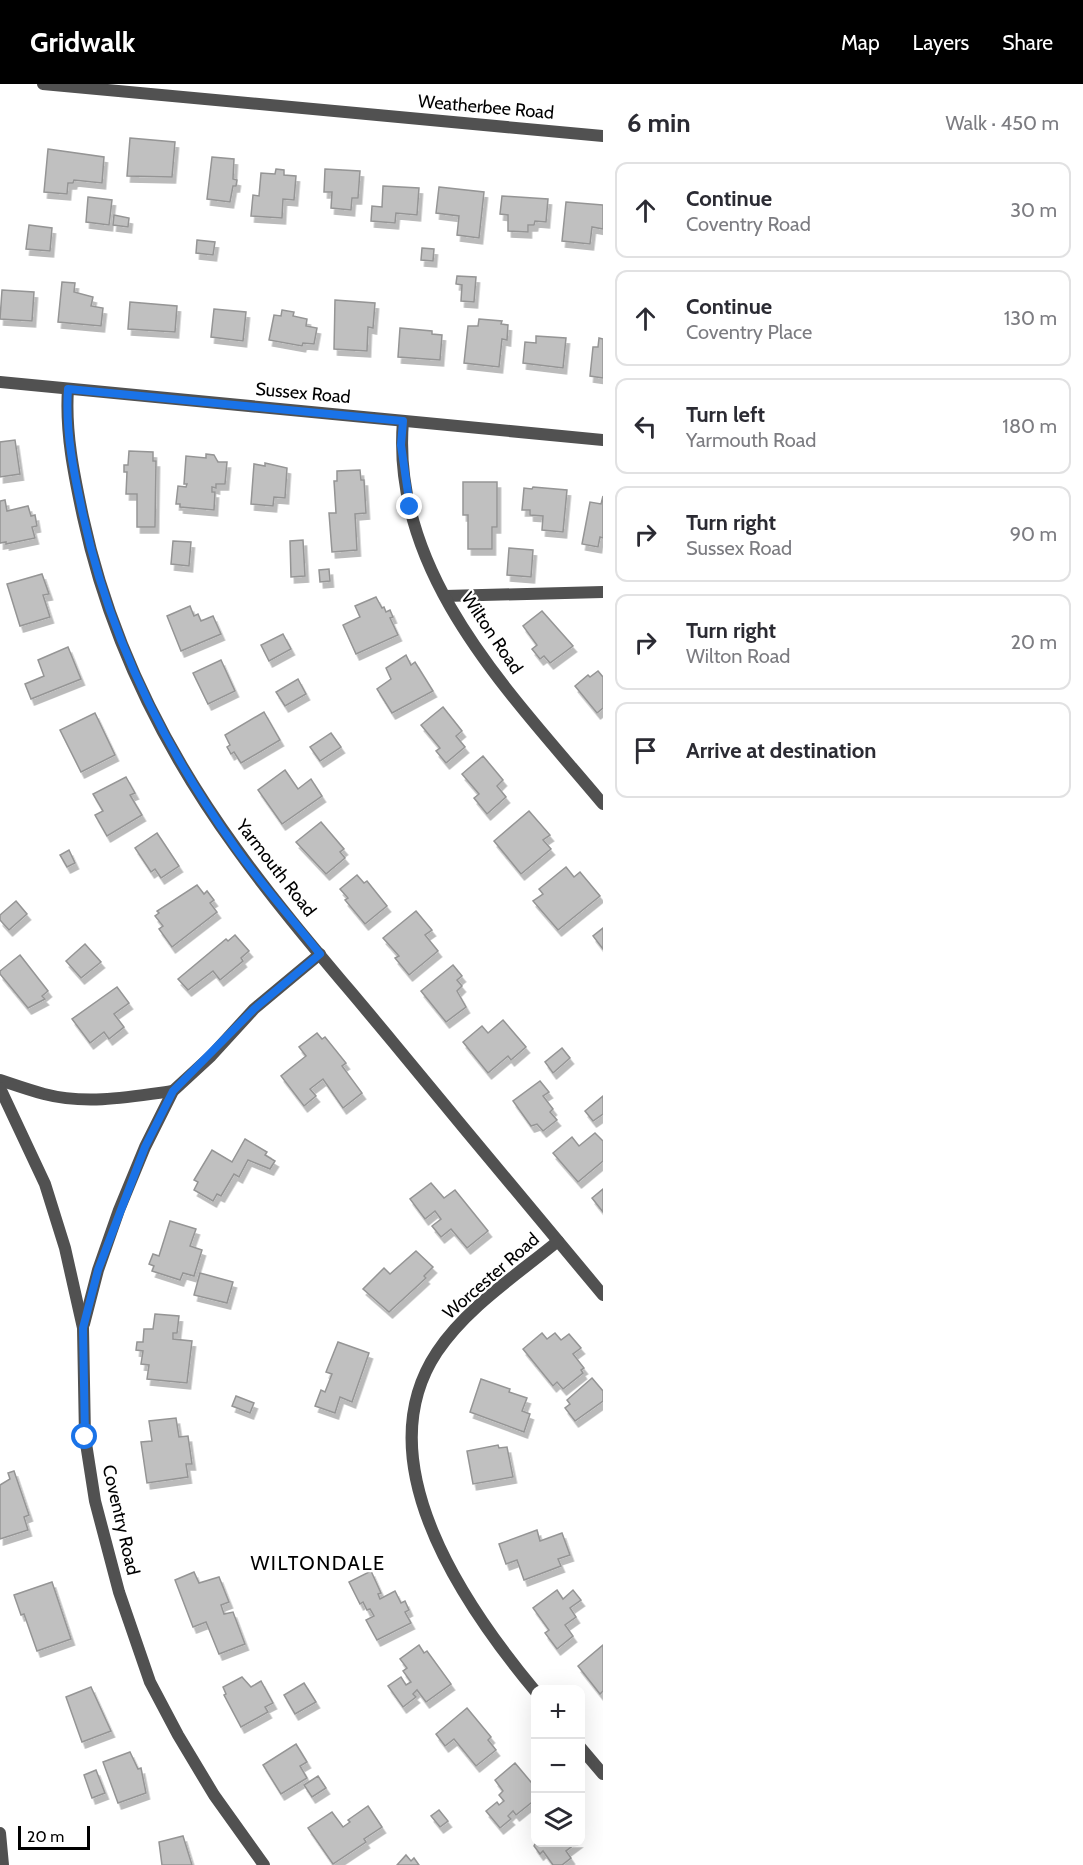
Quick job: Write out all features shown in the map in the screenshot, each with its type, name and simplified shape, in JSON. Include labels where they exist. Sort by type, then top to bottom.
[{"type":"street","name":"Weatherbee Road","points":[[44,84],[603,136]]},
{"type":"street","name":"Sussex Road","points":[[0,382],[603,440]]},
{"type":"street","name":"Yarmouth Road","points":[[68,389],[66,416],[79,497],[94,567],[123,647],[152,712],[186,773],[236,849],[320,954],[603,1294]]},
{"type":"street","name":"Wilton Road","points":[[403,421],[401,445],[410,507],[422,547],[458,622],[500,680],[603,804]]},
{"type":"street","points":[[445,596],[603,592]]},
{"type":"street","points":[[83,1328],[98,1270],[119,1210],[145,1147],[173,1091],[254,1009],[320,954]]},
{"type":"street","points":[[0,1080],[46,1095],[78,1098],[112,1100],[173,1091]]},
{"type":"street","name":"Coventry Road","points":[[0,1088],[45,1184],[65,1248],[83,1328],[85,1437],[95,1500],[119,1592],[150,1682],[178,1735],[214,1795],[264,1865]]},
{"type":"street","name":"Worcester Road","points":[[531,1686],[502,1652],[476,1614],[441,1550],[420,1493],[414,1465],[412,1430],[417,1401],[425,1375],[442,1345],[473,1312],[558,1241]]},
{"type":"street","points":[[585,1753],[603,1774]]},
{"type":"street","points":[[0,1833],[3,1865]]},
{"type":"building","points":[[130,138],[175,142],[172,177],[127,176]]},
{"type":"building","points":[[48,149],[104,157],[102,183],[74,180],[73,183],[68,183],[67,194],[44,192]]},
{"type":"building","points":[[212,157],[234,159],[233,179],[237,180],[236,186],[233,186],[230,202],[207,199]]},
{"type":"building","points":[[276,169],[284,170],[284,175],[296,176],[294,200],[283,199],[282,218],[251,216],[253,195],[259,196],[261,173],[275,174]]},
{"type":"building","points":[[325,169],[360,171],[358,198],[352,198],[351,210],[331,208],[332,192],[324,192]]},
{"type":"building","points":[[383,186],[419,188],[417,215],[396,213],[395,223],[371,221],[372,206],[382,207]]},
{"type":"building","points":[[439,187],[484,192],[479,238],[457,235],[459,216],[436,213]]},
{"type":"building","points":[[502,196],[548,199],[546,222],[535,221],[534,225],[528,225],[528,232],[508,231],[508,215],[500,214]]},
{"type":"building","points":[[88,197],[112,200],[109,225],[86,222]]},
{"type":"building","points":[[566,202],[603,205],[603,229],[592,227],[590,244],[562,241]]},
{"type":"building","points":[[114,215],[129,218],[128,227],[113,225]]},
{"type":"building","points":[[29,225],[52,228],[50,251],[26,249]]},
{"type":"building","points":[[197,240],[215,242],[213,255],[196,253]]},
{"type":"building","points":[[422,248],[434,249],[433,261],[421,260]]},
{"type":"building","points":[[457,276],[476,277],[474,302],[461,301],[462,285],[456,284]]},
{"type":"building","points":[[62,282],[75,283],[74,292],[93,297],[91,306],[103,308],[101,326],[58,322]]},
{"type":"building","points":[[2,290],[34,292],[32,321],[0,319]]},
{"type":"building","points":[[335,300],[375,303],[373,328],[368,327],[367,351],[334,349]]},
{"type":"building","points":[[130,302],[177,306],[175,332],[128,329]]},
{"type":"building","points":[[214,309],[246,312],[243,341],[211,337]]},
{"type":"building","points":[[282,310],[294,312],[293,316],[307,319],[306,326],[317,328],[314,344],[303,343],[302,346],[269,340],[274,315],[281,316]]},
{"type":"building","points":[[479,319],[502,321],[501,324],[508,325],[507,340],[502,339],[499,367],[464,363],[468,326],[478,326]]},
{"type":"building","points":[[400,328],[432,331],[432,334],[442,335],[440,360],[398,357]]},
{"type":"building","points":[[536,336],[566,338],[563,368],[523,363],[525,342],[536,343]]},
{"type":"building","points":[[599,338],[603,339],[603,378],[590,376],[593,347],[598,347]]},
{"type":"building","points":[[15,440],[20,474],[0,477],[0,442]]},
{"type":"building","points":[[129,451],[153,452],[153,461],[156,461],[155,527],[137,527],[137,494],[126,494],[127,472],[124,472],[124,465],[128,465]]},
{"type":"building","points":[[206,454],[214,455],[218,462],[227,462],[225,484],[216,484],[216,488],[212,487],[212,492],[215,492],[214,510],[180,507],[180,504],[176,504],[178,486],[186,487],[187,484],[184,484],[186,456],[206,458]]},
{"type":"building","points":[[265,463],[287,468],[285,498],[274,497],[273,506],[251,504],[254,464],[265,466]]},
{"type":"building","points":[[360,470],[361,480],[364,480],[366,513],[355,514],[357,550],[332,552],[329,513],[336,513],[334,481],[337,481],[337,471]]},
{"type":"building","points":[[463,482],[497,482],[497,527],[492,527],[492,549],[468,549],[468,515],[463,515]]},
{"type":"building","points":[[533,487],[567,490],[563,532],[542,530],[543,516],[530,515],[530,510],[522,510],[524,488],[532,489]]},
{"type":"building","points":[[603,496],[603,538],[600,537],[598,547],[582,544],[590,502],[601,504]]},
{"type":"building","points":[[5,500],[7,511],[28,506],[31,516],[35,515],[37,526],[32,527],[35,538],[6,544],[6,542],[0,543],[0,501]]},
{"type":"building","points":[[303,540],[305,576],[291,577],[290,541]]},
{"type":"building","points":[[173,541],[191,542],[189,566],[171,564]]},
{"type":"building","points":[[509,548],[533,550],[531,577],[507,575]]},
{"type":"building","points":[[329,569],[330,581],[320,582],[319,570]]},
{"type":"building","points":[[42,574],[49,594],[43,595],[50,617],[20,626],[7,584]]},
{"type":"building","points":[[376,597],[386,612],[390,610],[393,617],[390,618],[398,635],[356,654],[343,625],[360,617],[355,606]]},
{"type":"building","points":[[190,606],[194,616],[198,614],[201,621],[213,616],[221,634],[181,651],[167,616]]},
{"type":"building","points":[[542,611],[573,646],[550,663],[544,656],[540,659],[532,649],[537,645],[523,626]]},
{"type":"building","points":[[283,634],[291,649],[269,661],[261,645]]},
{"type":"building","points":[[68,647],[81,679],[31,699],[25,684],[44,676],[38,660]]},
{"type":"building","points":[[406,655],[411,665],[415,662],[433,691],[392,713],[377,689],[391,679],[386,668]]},
{"type":"building","points":[[221,660],[235,691],[208,704],[193,673]]},
{"type":"building","points":[[598,671],[603,677],[603,708],[597,713],[575,686],[588,675],[590,677]]},
{"type":"building","points":[[298,679],[306,694],[285,706],[276,692]]},
{"type":"building","points":[[443,707],[462,731],[456,736],[465,747],[446,763],[436,751],[440,748],[421,725]]},
{"type":"building","points":[[264,712],[280,740],[241,763],[234,752],[231,754],[227,747],[230,745],[225,735]]},
{"type":"building","points":[[95,713],[115,755],[81,772],[60,730]]},
{"type":"building","points":[[331,733],[341,747],[320,761],[310,747]]},
{"type":"building","points":[[483,756],[503,780],[497,786],[506,797],[487,814],[474,798],[479,794],[462,774]]},
{"type":"building","points":[[285,770],[298,789],[311,779],[322,796],[282,824],[258,790]]},
{"type":"building","points":[[126,777],[135,793],[130,795],[142,815],[107,836],[95,815],[103,811],[93,794]]},
{"type":"building","points":[[529,811],[550,835],[543,840],[551,849],[521,874],[494,841]]},
{"type":"building","points":[[321,822],[344,849],[340,852],[345,858],[326,874],[296,842]]},
{"type":"building","points":[[157,833],[179,866],[161,878],[155,869],[151,872],[135,848]]},
{"type":"building","points":[[69,850],[75,863],[67,867],[60,855]]},
{"type":"building","points":[[566,867],[574,877],[580,872],[600,896],[558,930],[533,901],[543,894],[539,889]]},
{"type":"building","points":[[357,875],[364,883],[367,881],[387,906],[365,924],[345,900],[348,898],[340,889]]},
{"type":"building","points":[[197,885],[204,894],[207,891],[214,900],[210,903],[217,912],[172,947],[159,929],[163,926],[155,916],[159,913],[157,911]]},
{"type":"building","points":[[16,901],[27,914],[9,930],[0,920],[0,915]]},
{"type":"building","points":[[416,911],[432,930],[425,935],[438,951],[409,975],[395,958],[399,956],[383,938]]},
{"type":"building","points":[[603,928],[603,949],[593,936]]},
{"type":"building","points":[[235,935],[249,951],[241,958],[243,961],[220,980],[213,971],[188,990],[178,979],[226,939],[228,941]]},
{"type":"building","points":[[85,944],[101,962],[81,978],[66,961]]},
{"type":"building","points":[[20,955],[48,991],[42,996],[45,999],[28,1008],[0,974],[0,971]]},
{"type":"building","points":[[453,965],[462,976],[457,980],[462,986],[457,991],[466,1007],[446,1022],[421,991]]},
{"type":"building","points":[[117,987],[129,1003],[114,1014],[124,1027],[109,1039],[104,1032],[90,1043],[72,1019]]},
{"type":"building","points":[[503,1020],[526,1047],[511,1060],[508,1056],[488,1073],[463,1042],[482,1026],[488,1033]]},
{"type":"building","points":[[317,1033],[322,1039],[325,1037],[346,1063],[342,1066],[362,1093],[343,1108],[323,1079],[310,1089],[316,1096],[304,1106],[281,1076],[306,1056],[299,1047]]},
{"type":"building","points":[[562,1048],[570,1058],[553,1073],[545,1062]]},
{"type":"building","points":[[540,1081],[549,1092],[543,1096],[553,1109],[550,1112],[557,1120],[543,1131],[537,1124],[531,1126],[513,1101]]},
{"type":"building","points":[[603,1096],[603,1114],[593,1121],[585,1111]]},
{"type":"building","points":[[595,1133],[603,1141],[603,1161],[578,1182],[553,1153],[572,1137],[579,1146]]},
{"type":"building","points":[[245,1139],[267,1152],[265,1155],[275,1161],[270,1169],[248,1160],[239,1177],[234,1174],[221,1196],[217,1194],[213,1201],[194,1190],[198,1182],[194,1180],[212,1150],[232,1162]]},
{"type":"building","points":[[431,1183],[444,1198],[455,1190],[488,1231],[467,1248],[451,1229],[441,1237],[432,1226],[441,1219],[435,1211],[425,1219],[410,1199]]},
{"type":"building","points":[[603,1189],[603,1212],[592,1198]]},
{"type":"building","points":[[170,1221],[196,1229],[190,1246],[202,1250],[194,1276],[183,1273],[180,1280],[152,1271],[154,1266],[149,1264],[153,1254],[159,1256]]},
{"type":"building","points":[[416,1251],[433,1267],[424,1276],[426,1278],[389,1312],[363,1289],[384,1268],[390,1274]]},
{"type":"building","points":[[200,1273],[233,1282],[227,1303],[194,1295]]},
{"type":"building","points":[[155,1314],[179,1316],[177,1333],[173,1333],[173,1339],[192,1341],[187,1383],[147,1379],[149,1365],[141,1364],[143,1351],[136,1350],[137,1342],[143,1342],[144,1329],[153,1329]]},
{"type":"building","points":[[542,1333],[547,1339],[555,1333],[561,1340],[569,1334],[581,1348],[573,1354],[584,1368],[581,1370],[583,1373],[563,1389],[557,1382],[553,1386],[523,1349]]},
{"type":"building","points":[[338,1342],[369,1353],[352,1402],[340,1397],[335,1413],[315,1406],[321,1390],[325,1392],[332,1374],[326,1372]]},
{"type":"building","points":[[592,1378],[603,1391],[603,1401],[575,1421],[565,1408],[570,1404],[567,1400]]},
{"type":"building","points":[[481,1379],[510,1389],[509,1392],[527,1398],[522,1411],[530,1414],[524,1432],[470,1412]]},
{"type":"building","points":[[236,1396],[254,1403],[250,1413],[232,1406]]},
{"type":"building","points":[[176,1418],[179,1437],[188,1436],[192,1464],[186,1464],[188,1477],[147,1483],[141,1442],[152,1441],[149,1421]]},
{"type":"building","points":[[498,1445],[499,1448],[507,1447],[513,1477],[473,1484],[467,1451]]},
{"type":"building","points":[[14,1471],[29,1515],[24,1517],[28,1530],[0,1539],[0,1485],[10,1479],[8,1473]]},
{"type":"building","points":[[537,1530],[540,1541],[562,1533],[570,1555],[558,1559],[561,1566],[524,1580],[517,1560],[506,1564],[499,1544]]},
{"type":"building","points":[[371,1571],[381,1593],[378,1594],[380,1599],[395,1591],[401,1603],[405,1601],[409,1610],[405,1612],[411,1623],[377,1640],[366,1620],[374,1616],[363,1602],[360,1604],[349,1582]]},
{"type":"building","points":[[194,1572],[199,1583],[219,1577],[229,1602],[221,1605],[224,1614],[233,1612],[245,1644],[219,1654],[206,1622],[193,1627],[175,1580]]},
{"type":"building","points":[[52,1582],[71,1639],[37,1651],[24,1614],[21,1615],[14,1595]]},
{"type":"building","points":[[557,1590],[563,1599],[573,1590],[581,1600],[570,1608],[576,1617],[565,1625],[573,1636],[557,1649],[545,1633],[549,1630],[533,1608]]},
{"type":"building","points":[[419,1645],[424,1653],[427,1651],[451,1684],[426,1702],[417,1690],[413,1694],[416,1697],[403,1707],[388,1686],[401,1677],[406,1685],[411,1682],[403,1671],[407,1668],[400,1659]]},
{"type":"building","points":[[603,1645],[603,1691],[600,1694],[578,1666]]},
{"type":"building","points":[[242,1677],[251,1687],[261,1681],[273,1703],[265,1707],[268,1712],[241,1727],[224,1695],[226,1694],[223,1687]]},
{"type":"building","points":[[304,1683],[316,1702],[295,1714],[284,1695]]},
{"type":"building","points":[[91,1687],[111,1731],[82,1742],[66,1697]]},
{"type":"building","points":[[467,1708],[491,1737],[488,1740],[496,1750],[476,1766],[454,1739],[445,1746],[436,1734]]},
{"type":"building","points":[[296,1744],[307,1762],[300,1766],[307,1778],[281,1794],[263,1765]]},
{"type":"building","points":[[130,1752],[138,1769],[141,1768],[146,1793],[118,1803],[103,1762]]},
{"type":"building","points":[[515,1763],[531,1782],[531,1803],[516,1815],[513,1811],[508,1816],[511,1819],[500,1828],[486,1811],[497,1802],[499,1805],[504,1801],[499,1795],[503,1791],[495,1780]]},
{"type":"building","points":[[96,1770],[105,1793],[92,1798],[84,1775]]},
{"type":"building","points":[[318,1776],[326,1788],[312,1797],[304,1785]]},
{"type":"building","points":[[368,1806],[382,1827],[364,1839],[366,1842],[333,1864],[308,1828],[332,1812],[343,1827],[350,1822],[348,1820]]},
{"type":"building","points":[[439,1810],[448,1821],[440,1827],[431,1816]]},
{"type":"building","points":[[183,1836],[192,1865],[162,1865],[159,1842]]},
{"type":"building","points":[[535,1847],[571,1847],[566,1851],[571,1858],[562,1865],[553,1865],[543,1851],[540,1854]]},
{"type":"building","points":[[406,1855],[411,1861],[414,1858],[419,1865],[397,1865]]},
{"type":"district","name":"WILTONDALE","points":[[318,1563]]},
{"type":"route","points":[[85,1437],[83,1328],[98,1270],[145,1147],[173,1091],[254,1009],[320,954],[236,849],[186,773],[152,712],[118,636],[94,567],[79,497],[66,416],[68,389],[403,421],[401,445],[410,507]]}]
